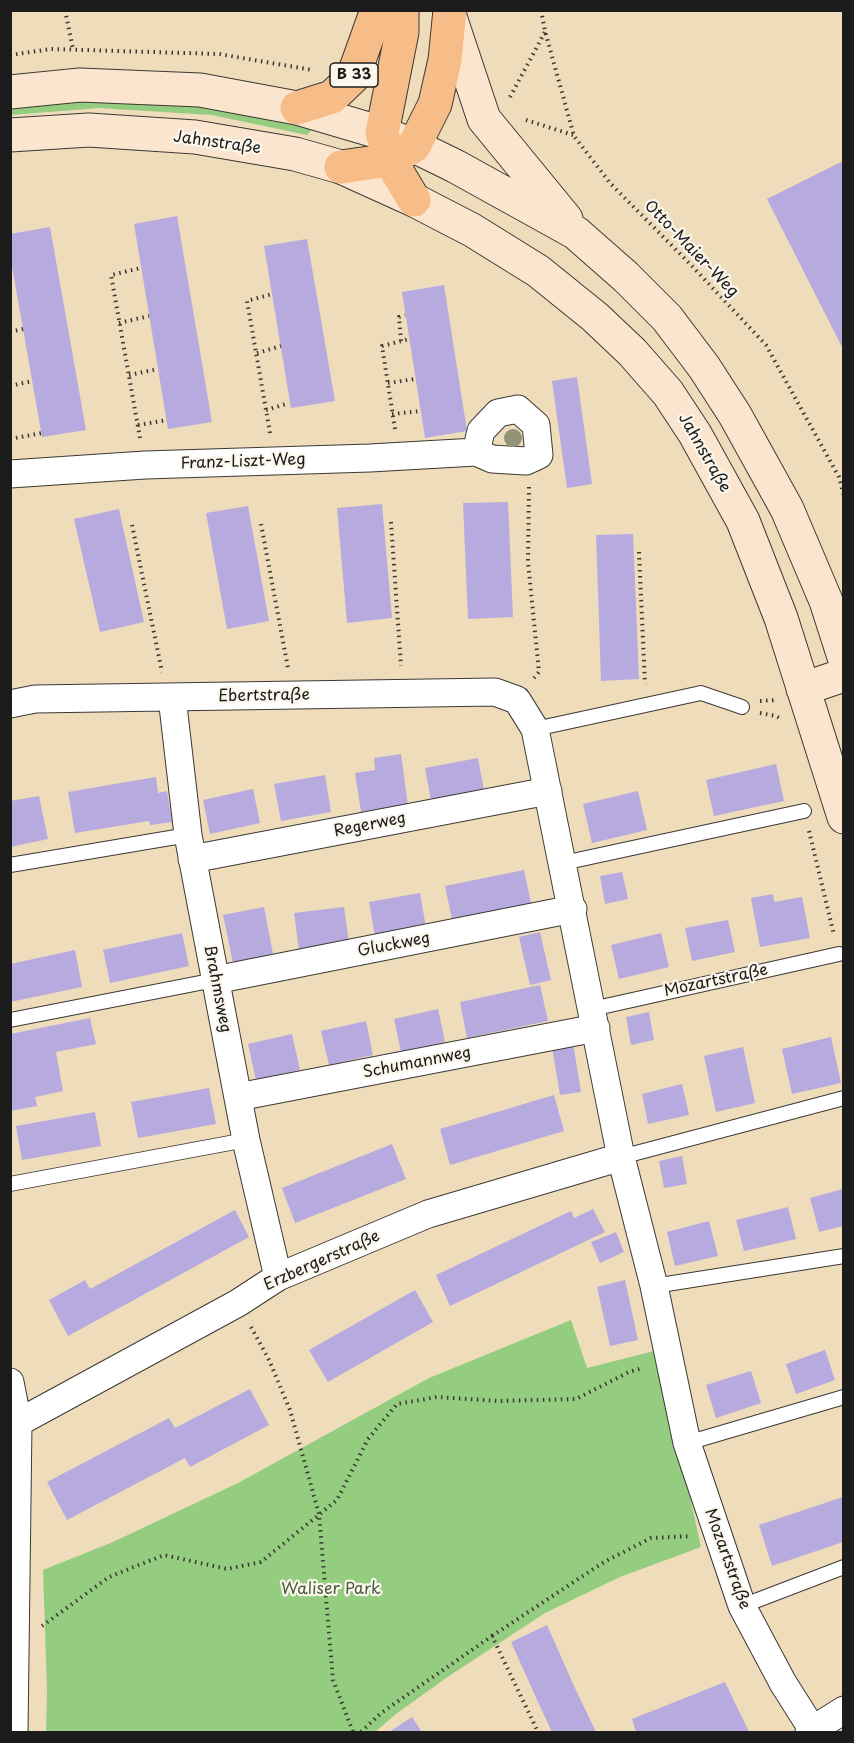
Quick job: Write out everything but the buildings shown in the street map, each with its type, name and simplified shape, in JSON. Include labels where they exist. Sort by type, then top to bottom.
[{"type":"main road","name":"B 33","points":[[297,108],[332,97],[353,77],[377,10]]},
{"type":"main road","name":"B 33","points":[[395,146],[402,10]]},
{"type":"main road","points":[[341,167],[395,146],[435,104],[445,60],[450,14]]},
{"type":"main road","points":[[450,14],[484,118],[576,232],[667,318],[704,367],[735,415],[787,509],[826,602],[843,657]]},
{"type":"main road","points":[[10,92],[80,85],[200,90],[297,108],[395,146],[455,166],[576,232]]},
{"type":"main road","name":"Jahnstraße","points":[[10,135],[89,130],[195,137],[295,154],[341,167],[414,200],[472,230],[538,271],[595,317],[632,352],[668,393],[695,434],[743,521],[781,618],[843,817]]},
{"type":"main road","points":[[395,146],[414,200]]},
{"type":"main road","points":[[803,689],[843,675]]},
{"type":"street","points":[[476,452],[481,431],[498,413],[518,410],[536,425],[539,454],[526,461]]},
{"type":"street","name":"Franz-Liszt-Weg","points":[[10,474],[145,465],[476,452],[492,459],[526,461]]},
{"type":"street","name":"Ebertstraße","points":[[10,704],[34,699],[495,692],[517,700]]},
{"type":"street","name":"Brahmsweg","points":[[170,697],[190,847],[246,1140],[278,1277]]},
{"type":"street","name":"Mozartstraße","points":[[517,700],[535,729],[621,1157],[654,1286],[687,1443],[742,1606],[812,1732]]},
{"type":"street","name":"Regerweg","points":[[190,847],[548,791]]},
{"type":"street","name":"Gluckweg","points":[[215,980],[573,909]]},
{"type":"street","name":"Schumannweg","points":[[238,1097],[594,1018]]},
{"type":"street","name":"Erzbergerstraße","points":[[14,1425],[238,1303],[278,1277],[428,1214],[621,1157]]},
{"type":"street","points":[[10,1382],[14,1425],[14,1732]]},
{"type":"street","points":[[812,1732],[843,1710]]},
{"type":"lane","points":[[535,729],[701,693],[742,707]]},
{"type":"lane","points":[[563,863],[804,811]]},
{"type":"lane","points":[[10,865],[190,847]]},
{"type":"lane","name":"Mozartstraße","points":[[594,1018],[839,954]]},
{"type":"lane","points":[[10,1020],[215,980]]},
{"type":"lane","points":[[621,1157],[843,1098]]},
{"type":"lane","points":[[10,1184],[246,1140]]},
{"type":"lane","points":[[654,1286],[843,1256]]},
{"type":"lane","points":[[687,1443],[843,1397]]},
{"type":"lane","points":[[742,1606],[843,1567]]},
{"type":"path","points":[[10,55],[51,49],[73,49],[65,10]]},
{"type":"path","name":"Otto-Maier-Weg","points":[[541,10],[574,136],[610,183],[766,345],[835,468],[843,496]]},
{"type":"path","points":[[507,102],[545,31]]},
{"type":"path","points":[[141,268],[111,275],[145,465]]},
{"type":"path","points":[[272,294],[247,301],[275,461]]},
{"type":"path","points":[[401,341],[399,317],[405,315]]},
{"type":"path","points":[[119,323],[149,316]]},
{"type":"path","points":[[10,332],[23,329]]},
{"type":"path","points":[[399,456],[382,346],[409,339]]},
{"type":"path","points":[[257,353],[281,346]]},
{"type":"path","points":[[129,375],[158,369]]},
{"type":"path","points":[[388,383],[416,379]]},
{"type":"path","points":[[10,386],[32,381]]},
{"type":"path","points":[[266,410],[289,403]]},
{"type":"path","points":[[392,414],[421,411]]},
{"type":"path","points":[[138,425],[167,420]]},
{"type":"path","points":[[10,439],[42,433]]},
{"type":"path","points":[[517,700],[538,672],[528,562],[529,488],[526,461]]},
{"type":"path","points":[[391,522],[403,693]]},
{"type":"path","points":[[261,524],[292,696]]},
{"type":"path","points":[[132,525],[170,697]]},
{"type":"path","points":[[639,552],[646,706]]},
{"type":"path","points":[[238,1303],[269,1360],[291,1410],[320,1514],[333,1680],[353,1732]]},
{"type":"path","points":[[15,1647],[108,1577],[164,1555],[227,1569],[261,1562],[337,1500],[368,1439],[397,1404],[437,1397],[498,1401],[576,1399],[629,1372],[670,1360]]},
{"type":"path","points":[[361,1732],[381,1713],[604,1562],[651,1538],[718,1534]]},
{"type":"path","points":[[492,1636],[538,1732]]},
{"type":"green space","points":[[99,97],[190,101],[315,126],[307,135],[212,115],[99,108],[11,115],[11,105]]},
{"type":"green space","name":"Waliser Park","points":[[571,1320],[587,1368],[658,1350],[701,1547],[620,1577],[545,1613],[446,1678],[375,1732],[46,1732],[43,1570],[113,1542],[238,1483],[429,1378]]}]
